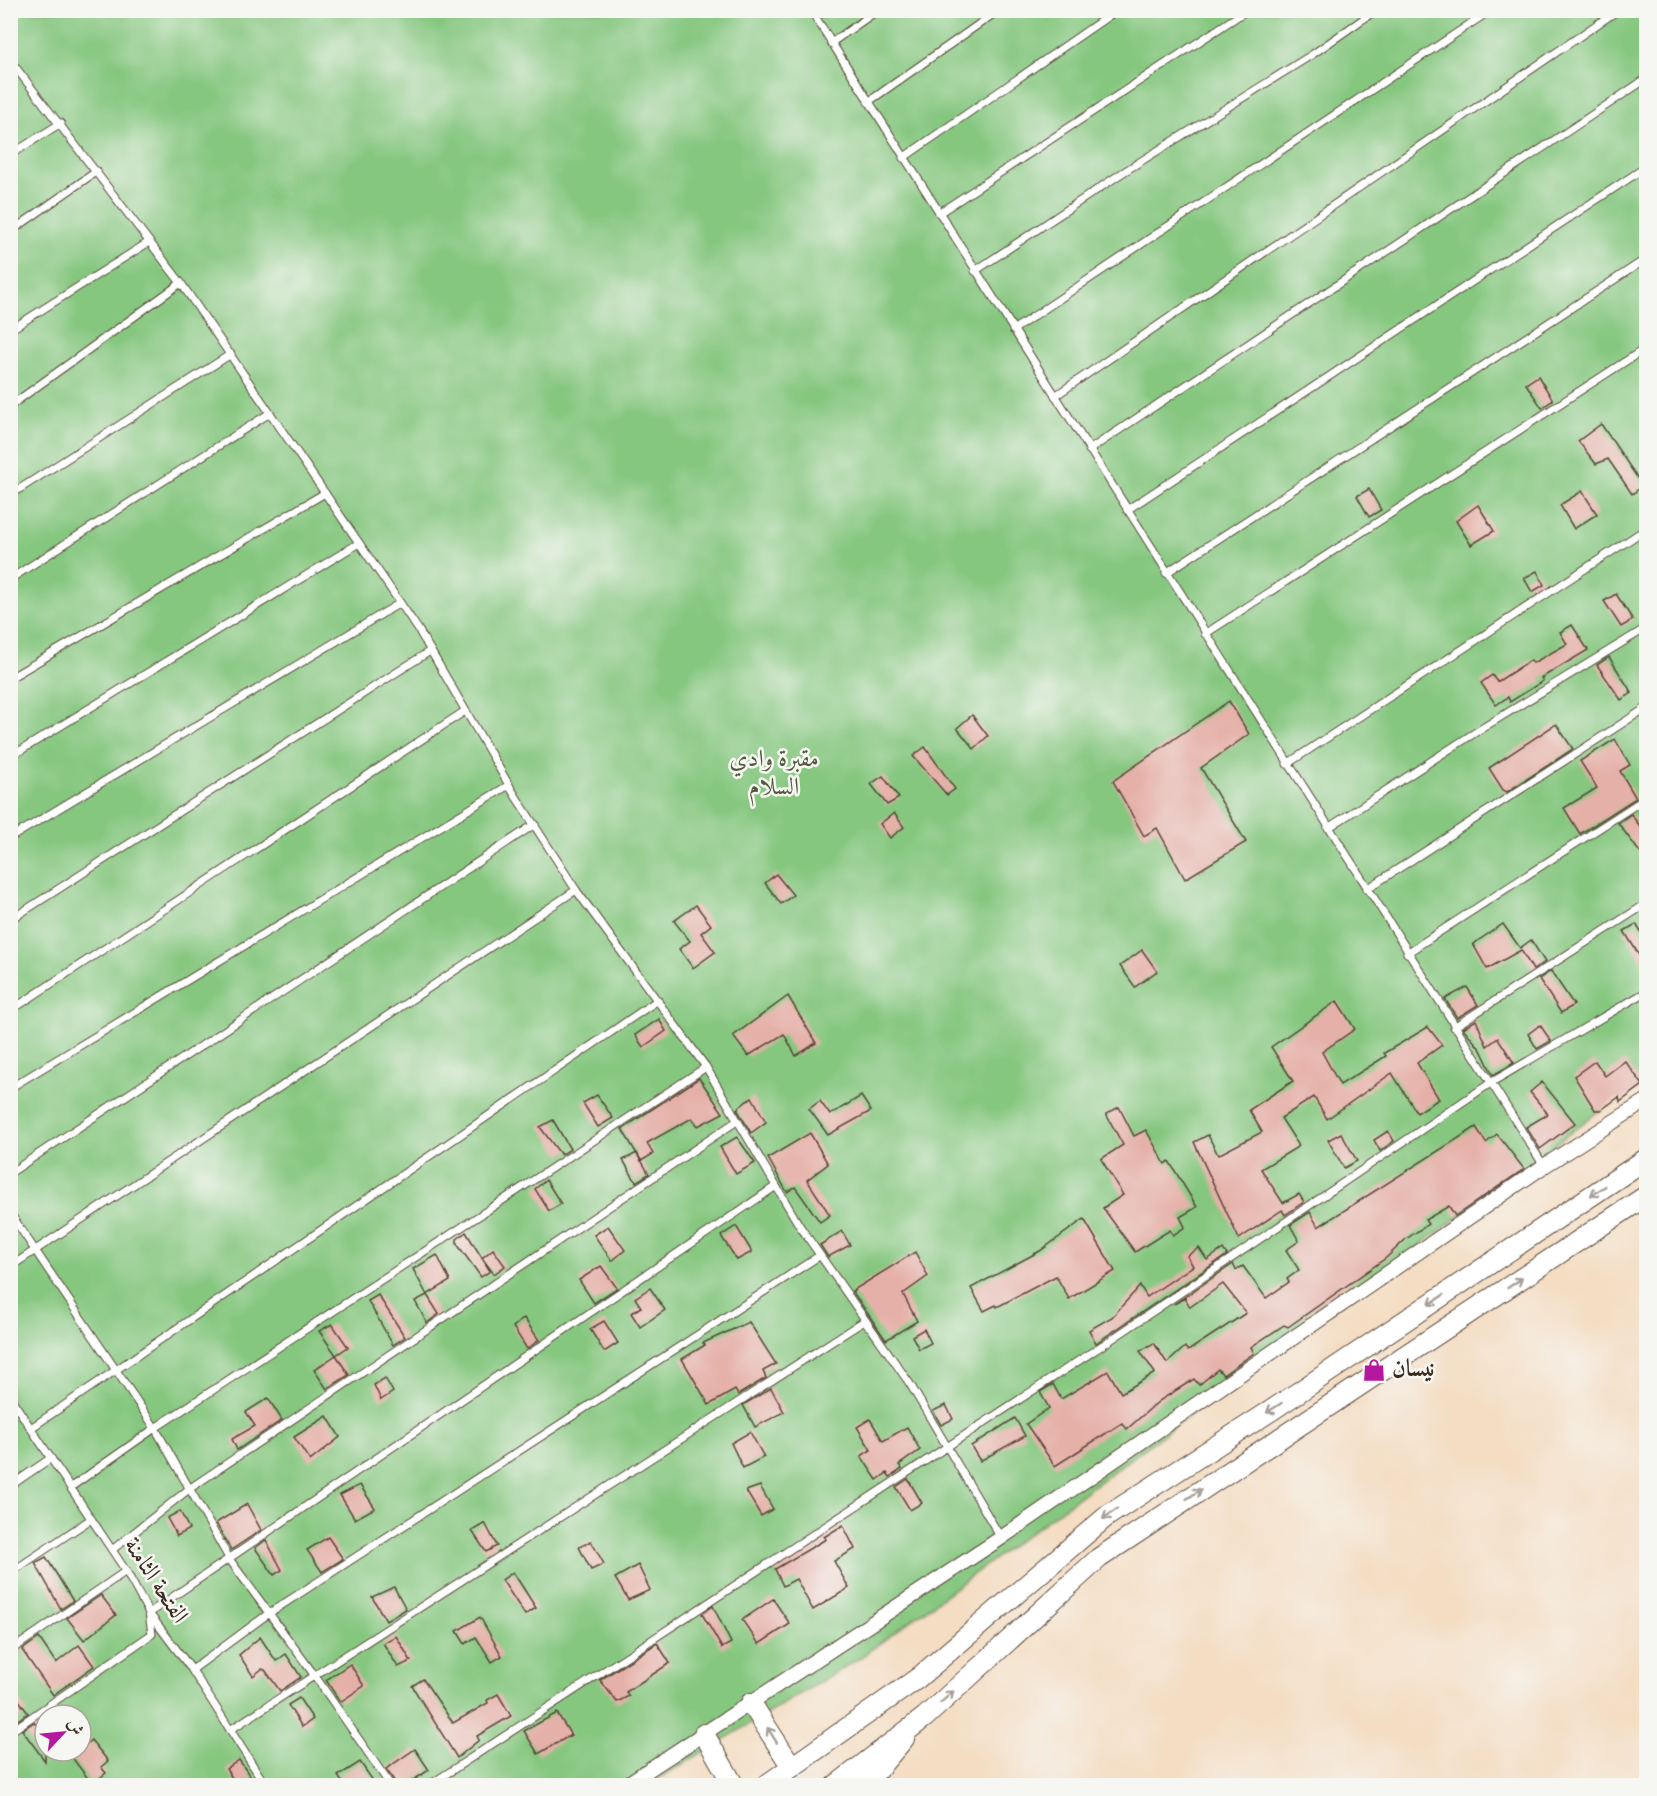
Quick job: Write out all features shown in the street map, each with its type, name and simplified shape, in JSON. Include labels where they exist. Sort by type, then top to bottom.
[{"type":"main road","points":[[765,1785],[918,1678],[1027,1582],[1107,1516],[1272,1410],[1647,1159]]},
{"type":"main road","points":[[835,1785],[925,1717],[1099,1558],[1647,1196]]},
{"type":"main road","points":[[1027,1582],[1026,1590],[1032,1602],[1047,1605]]},
{"type":"main road","points":[[972,1632],[987,1630],[998,1642],[998,1651]]},
{"type":"main road","points":[[751,1703],[792,1767]]},
{"type":"main road","points":[[704,1734],[734,1785]]},
{"type":"street","points":[[624,1785],[1000,1538],[1544,1166],[1647,1101]]},
{"type":"street","points":[[865,1785],[925,1717]]},
{"type":"lane","points":[[811,10],[1544,1166]]},
{"type":"lane","points":[[831,43],[878,10]]},
{"type":"lane","points":[[868,102],[999,10]]},
{"type":"lane","points":[[903,158],[1116,10]]},
{"type":"lane","points":[[939,213],[1247,10]]},
{"type":"lane","points":[[975,271],[1122,173],[1313,54],[1376,10]]},
{"type":"lane","points":[[1013,330],[1491,10]]},
{"type":"lane","points":[[1055,396],[1617,10]]},
{"type":"lane","points":[[10,60],[61,123],[181,283],[400,603],[509,785],[576,890],[706,1067],[819,1256],[876,1335],[948,1446],[1000,1538]]},
{"type":"lane","points":[[1089,450],[1647,79]]},
{"type":"lane","points":[[10,155],[61,123]]},
{"type":"lane","points":[[1127,510],[1647,167]]},
{"type":"lane","points":[[10,232],[97,171]]},
{"type":"lane","points":[[10,330],[149,242]]},
{"type":"lane","points":[[1167,573],[1647,259]]},
{"type":"lane","points":[[10,406],[181,283]]},
{"type":"lane","points":[[1205,634],[1647,348]]},
{"type":"lane","points":[[10,495],[231,354]]},
{"type":"lane","points":[[10,579],[270,412]]},
{"type":"lane","points":[[10,678],[325,493]]},
{"type":"lane","points":[[1287,764],[1647,529]]},
{"type":"lane","points":[[10,758],[359,543]]},
{"type":"lane","points":[[10,838],[400,603]]},
{"type":"lane","points":[[1328,828],[1476,732],[1647,628]]},
{"type":"lane","points":[[10,920],[430,651]]},
{"type":"lane","points":[[1367,889],[1647,708]]},
{"type":"lane","points":[[10,1011],[465,711]]},
{"type":"lane","points":[[10,1088],[509,785]]},
{"type":"lane","points":[[1407,953],[1647,798]]},
{"type":"lane","points":[[10,1173],[535,824]]},
{"type":"lane","points":[[10,1267],[576,890]]},
{"type":"lane","points":[[1454,1027],[1647,904]]},
{"type":"lane","points":[[428,1785],[948,1446],[1492,1082],[1647,992]]},
{"type":"lane","points":[[31,1428],[658,1000]]},
{"type":"lane","points":[[71,1487],[155,1428],[706,1067]]},
{"type":"lane","points":[[112,1550],[189,1489],[737,1121]]},
{"type":"lane","points":[[10,1732],[152,1634],[149,1613],[776,1186]]},
{"type":"lane","points":[[10,1213],[155,1428],[230,1560],[315,1676],[390,1785]]},
{"type":"lane","points":[[192,1670],[268,1614],[819,1256]]},
{"type":"lane","points":[[230,1730],[699,1425],[864,1322],[876,1335]]},
{"type":"lane","name":"الفتحة الثامنة","points":[[10,1397],[13,1406],[31,1428],[126,1571],[149,1613],[192,1670],[266,1785]]},
{"type":"lane","points":[[10,1486],[51,1458]]},
{"type":"lane","points":[[10,1573],[91,1519]]},
{"type":"lane","points":[[10,1651],[126,1571]]},
{"type":"green space","name":"مقبرة وادي السلام","points":[[11,11],[1646,11],[1646,1075],[1479,1202],[858,1659],[648,1785],[11,1786]]},
{"type":"building","points":[[1538,376],[1553,400],[1542,408],[1526,384]]},
{"type":"building","points":[[1601,424],[1643,486],[1632,494],[1608,459],[1596,464],[1578,441]]},
{"type":"building","points":[[1369,489],[1381,510],[1369,517],[1357,496]]},
{"type":"building","points":[[1582,491],[1597,514],[1574,529],[1560,505]]},
{"type":"building","points":[[1478,505],[1494,531],[1471,545],[1456,521]]},
{"type":"building","points":[[1537,571],[1544,585],[1532,592],[1524,578]]},
{"type":"building","points":[[1616,594],[1633,620],[1621,627],[1604,601]]},
{"type":"building","points":[[1572,625],[1588,650],[1541,678],[1543,681],[1510,702],[1508,697],[1496,705],[1481,683],[1492,675],[1497,682],[1531,660],[1533,663],[1567,644],[1560,632]]},
{"type":"building","points":[[1609,657],[1632,693],[1621,700],[1597,665]]},
{"type":"building","points":[[1229,701],[1249,734],[1201,768],[1246,842],[1185,879],[1157,828],[1144,836],[1113,781]]},
{"type":"building","points":[[972,715],[988,736],[974,749],[957,728]]},
{"type":"building","points":[[1556,724],[1573,749],[1507,792],[1503,790],[1489,768]]},
{"type":"building","points":[[1615,739],[1630,765],[1620,771],[1636,798],[1580,834],[1564,808],[1597,788],[1580,761]]},
{"type":"building","points":[[925,747],[955,789],[947,795],[913,756]]},
{"type":"building","points":[[883,776],[899,798],[887,805],[871,784]]},
{"type":"building","points":[[894,813],[904,827],[890,838],[880,824]]},
{"type":"building","points":[[1631,814],[1647,836],[1647,862],[1618,823]]},
{"type":"building","points":[[776,874],[793,895],[781,904],[765,883]]},
{"type":"building","points":[[696,905],[711,925],[701,933],[715,952],[693,968],[679,949],[690,941],[674,921]]},
{"type":"building","points":[[1503,924],[1520,948],[1531,940],[1545,962],[1533,970],[1521,950],[1487,969],[1473,944]]},
{"type":"building","points":[[1636,924],[1647,942],[1647,968],[1624,931]]},
{"type":"building","points":[[1142,950],[1157,971],[1135,987],[1120,966]]},
{"type":"building","points":[[1551,971],[1574,1005],[1561,1013],[1539,979]]},
{"type":"building","points":[[1467,987],[1478,1005],[1457,1018],[1445,999]]},
{"type":"building","points":[[788,996],[816,1043],[796,1056],[784,1034],[748,1056],[733,1036]]},
{"type":"building","points":[[1337,1001],[1355,1029],[1322,1052],[1340,1085],[1386,1056],[1384,1053],[1428,1027],[1442,1045],[1417,1063],[1439,1099],[1417,1113],[1392,1073],[1327,1119],[1314,1097],[1281,1118],[1299,1146],[1261,1169],[1283,1203],[1299,1194],[1304,1202],[1285,1215],[1282,1210],[1239,1239],[1194,1142],[1208,1135],[1218,1155],[1262,1132],[1249,1110],[1293,1081],[1271,1047]]},
{"type":"building","points":[[659,1019],[666,1031],[643,1047],[635,1035]]},
{"type":"building","points":[[1476,1020],[1487,1046],[1498,1038],[1514,1063],[1493,1075],[1481,1050],[1463,1028]]},
{"type":"building","points":[[1540,1025],[1551,1041],[1537,1049],[1528,1034]]},
{"type":"building","points":[[1595,1061],[1605,1076],[1625,1061],[1643,1085],[1620,1102],[1619,1097],[1601,1110],[1595,1110],[1574,1076]]},
{"type":"building","points":[[699,1078],[723,1113],[698,1126],[692,1118],[647,1143],[653,1154],[641,1161],[622,1129]]},
{"type":"building","points":[[1542,1082],[1575,1123],[1540,1149],[1526,1127],[1548,1114],[1530,1092]]},
{"type":"building","points":[[597,1095],[613,1118],[598,1127],[583,1103]]},
{"type":"building","points":[[861,1096],[871,1111],[828,1135],[809,1109],[820,1101],[830,1115]]},
{"type":"building","points":[[752,1097],[766,1122],[751,1133],[737,1109]]},
{"type":"building","points":[[1119,1107],[1134,1136],[1146,1130],[1165,1164],[1169,1161],[1197,1207],[1180,1217],[1185,1227],[1173,1235],[1170,1230],[1135,1252],[1103,1208],[1123,1195],[1101,1159],[1123,1145],[1106,1114]]},
{"type":"building","points":[[553,1120],[570,1149],[561,1155],[540,1127]]},
{"type":"building","points":[[1476,1127],[1486,1143],[1497,1134],[1524,1169],[1455,1216],[1449,1206],[1425,1220],[1428,1224],[1406,1239],[1386,1258],[1288,1327],[1284,1325],[1251,1347],[1254,1353],[1223,1375],[1218,1369],[1199,1385],[1194,1379],[1159,1401],[1127,1429],[1122,1423],[1055,1466],[1026,1424],[1049,1408],[1040,1392],[1053,1384],[1061,1399],[1108,1371],[1121,1393],[1155,1373],[1140,1351],[1154,1343],[1167,1363],[1185,1347],[1188,1351],[1246,1313],[1223,1284],[1190,1307],[1185,1298],[1174,1304],[1233,1264],[1236,1270],[1243,1266],[1266,1298],[1289,1282],[1287,1279],[1299,1270],[1286,1250],[1299,1241],[1290,1225],[1310,1212],[1318,1227]]},
{"type":"building","points":[[1388,1131],[1394,1141],[1380,1151],[1374,1140]]},
{"type":"building","points":[[810,1133],[828,1164],[807,1180],[830,1215],[820,1222],[795,1187],[787,1192],[768,1158]]},
{"type":"building","points":[[1341,1133],[1357,1161],[1344,1168],[1328,1140]]},
{"type":"building","points":[[737,1137],[755,1163],[736,1174],[720,1147]]},
{"type":"building","points":[[637,1153],[649,1174],[636,1182],[623,1160]]},
{"type":"building","points":[[546,1180],[561,1204],[549,1211],[535,1189]]},
{"type":"building","points":[[1084,1219],[1115,1271],[1069,1299],[1056,1276],[997,1307],[996,1305],[984,1311],[971,1288],[1040,1251]]},
{"type":"building","points":[[608,1226],[625,1250],[612,1261],[594,1235]]},
{"type":"building","points":[[736,1226],[752,1252],[737,1260],[721,1236]]},
{"type":"building","points":[[842,1231],[850,1245],[828,1257],[820,1245]]},
{"type":"building","points":[[466,1232],[490,1271],[481,1277],[457,1244],[457,1239]]},
{"type":"building","points":[[1199,1248],[1207,1260],[1223,1249],[1227,1255],[1096,1343],[1089,1330],[1112,1317],[1140,1286],[1147,1297],[1193,1266],[1187,1256]]},
{"type":"building","points":[[493,1249],[505,1266],[494,1274],[482,1258]]},
{"type":"building","points":[[915,1252],[928,1276],[903,1294],[917,1321],[886,1340],[852,1291]]},
{"type":"building","points":[[437,1255],[450,1281],[427,1295],[413,1269]]},
{"type":"building","points":[[601,1266],[617,1288],[594,1303],[579,1280]]},
{"type":"building","points":[[650,1288],[665,1310],[640,1327],[631,1313],[641,1307],[635,1298]]},
{"type":"building","points":[[378,1295],[405,1337],[393,1345],[368,1301]]},
{"type":"building","points":[[427,1295],[439,1314],[427,1323],[415,1301]]},
{"type":"building","points":[[524,1318],[539,1340],[527,1349],[513,1327]]},
{"type":"building","points":[[604,1321],[618,1343],[604,1352],[590,1329]]},
{"type":"building","points":[[749,1322],[776,1364],[763,1371],[766,1378],[738,1395],[735,1390],[709,1405],[682,1359],[705,1345],[703,1343]]},
{"type":"building","points":[[332,1324],[348,1347],[336,1355],[319,1331]]},
{"type":"building","points":[[924,1329],[931,1343],[919,1349],[912,1336]]},
{"type":"building","points":[[336,1355],[349,1375],[327,1389],[314,1370]]},
{"type":"building","points":[[385,1378],[393,1392],[381,1400],[374,1385]]},
{"type":"building","points":[[771,1388],[784,1412],[755,1427],[743,1405]]},
{"type":"building","points":[[268,1398],[282,1420],[237,1450],[232,1439],[255,1426],[246,1412]]},
{"type":"building","points":[[946,1405],[953,1419],[941,1425],[933,1411]]},
{"type":"building","points":[[327,1416],[340,1437],[310,1461],[294,1437]]},
{"type":"building","points":[[1015,1418],[1025,1436],[980,1461],[971,1446]]},
{"type":"building","points":[[870,1419],[883,1441],[907,1427],[920,1450],[899,1465],[902,1469],[890,1477],[887,1473],[877,1480],[861,1456],[871,1450],[857,1427]]},
{"type":"building","points":[[750,1432],[764,1457],[743,1468],[731,1443]]},
{"type":"building","points":[[908,1479],[922,1503],[910,1510],[896,1487]]},
{"type":"building","points":[[360,1485],[375,1508],[355,1519],[340,1495]]},
{"type":"building","points":[[760,1486],[773,1509],[761,1516],[746,1491]]},
{"type":"building","points":[[247,1504],[261,1530],[231,1550],[216,1523]]},
{"type":"building","points":[[180,1511],[189,1529],[177,1536],[167,1518]]},
{"type":"building","points":[[485,1523],[497,1546],[486,1552],[472,1531]]},
{"type":"building","points":[[843,1525],[855,1549],[834,1561],[849,1588],[813,1610],[796,1579],[783,1586],[775,1569],[826,1539],[824,1537]]},
{"type":"building","points":[[328,1537],[343,1559],[322,1572],[307,1550]]},
{"type":"building","points":[[266,1540],[282,1570],[274,1575],[255,1548]]},
{"type":"building","points":[[591,1541],[604,1564],[591,1570],[579,1547]]},
{"type":"building","points":[[46,1557],[73,1601],[61,1609],[35,1563]]},
{"type":"building","points":[[638,1565],[650,1590],[628,1600],[615,1578]]},
{"type":"building","points":[[513,1572],[536,1608],[525,1615],[502,1580]]},
{"type":"building","points":[[394,1587],[406,1609],[386,1621],[372,1597]]},
{"type":"building","points":[[101,1595],[116,1615],[84,1640],[67,1618]]},
{"type":"building","points":[[773,1599],[790,1624],[759,1644],[742,1620]]},
{"type":"building","points":[[713,1606],[731,1643],[722,1648],[702,1614]]},
{"type":"building","points":[[480,1617],[502,1656],[492,1662],[476,1637],[465,1644],[457,1631]]},
{"type":"building","points":[[396,1636],[411,1661],[398,1667],[383,1643]]},
{"type":"building","points":[[260,1637],[276,1661],[286,1654],[301,1677],[280,1691],[265,1670],[262,1669],[253,1676],[239,1655]]},
{"type":"building","points":[[39,1638],[56,1663],[79,1645],[94,1666],[53,1695],[22,1650]]},
{"type":"building","points":[[657,1643],[670,1663],[626,1692],[629,1696],[617,1702],[600,1680]]},
{"type":"building","points":[[350,1664],[364,1686],[340,1702],[326,1680]]},
{"type":"building","points":[[423,1679],[453,1723],[488,1703],[487,1700],[498,1694],[511,1716],[477,1736],[479,1740],[457,1758],[412,1686]]},
{"type":"building","points":[[10,1688],[28,1713],[16,1721],[10,1713]]},
{"type":"building","points":[[299,1698],[313,1719],[302,1727],[288,1705]]},
{"type":"building","points":[[557,1713],[571,1735],[538,1754],[524,1731]]},
{"type":"building","points":[[33,1723],[33,1745],[22,1730]]},
{"type":"building","points":[[93,1742],[108,1761],[101,1767],[106,1773],[92,1784],[76,1763],[93,1763]]},
{"type":"building","points":[[415,1749],[429,1770],[406,1785],[397,1785],[386,1769]]},
{"type":"building","points":[[239,1760],[256,1785],[237,1785],[226,1769]]},
{"type":"building","points":[[360,1762],[376,1785],[344,1785],[338,1776]]},
{"type":"place","name":"نيسان","points":[[1374,1370]]}]
